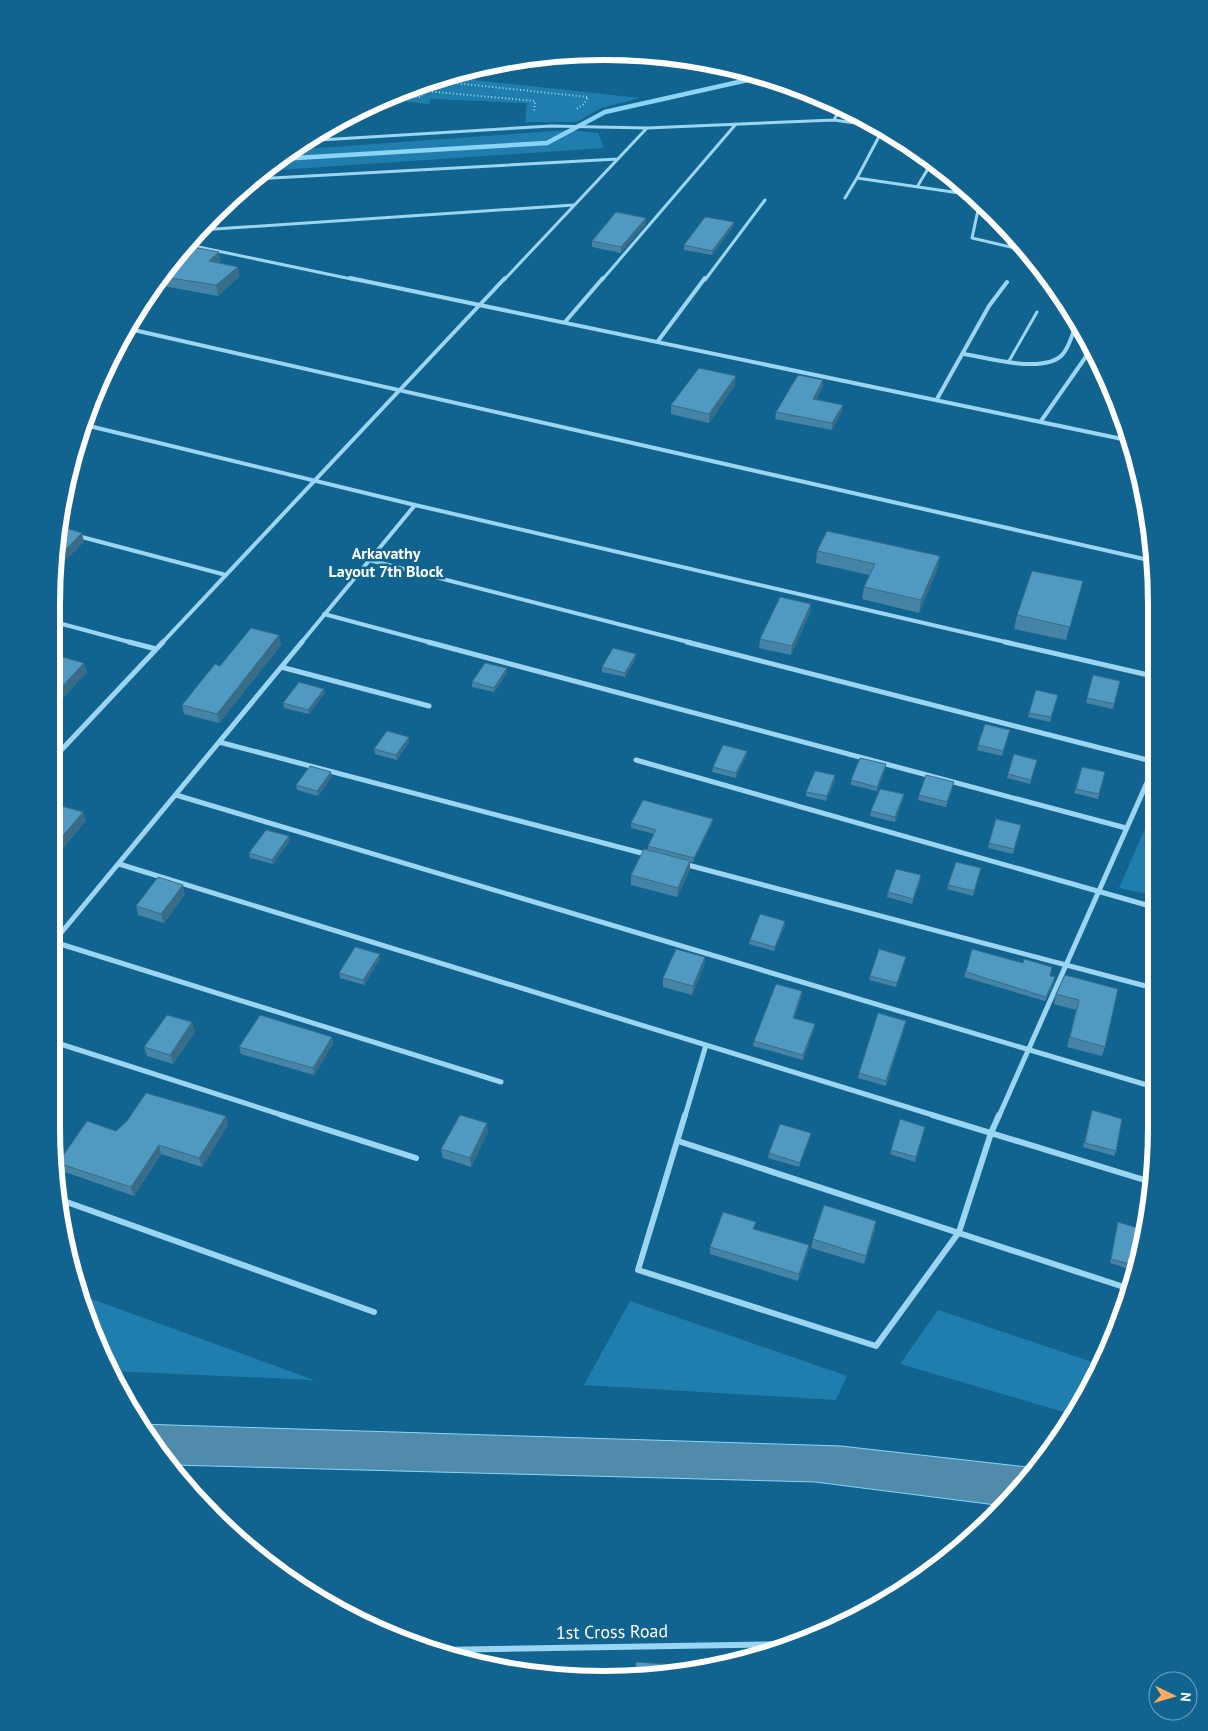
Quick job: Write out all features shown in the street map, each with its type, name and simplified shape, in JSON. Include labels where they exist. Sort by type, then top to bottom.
[{"type":"street","points":[[834,120],[838,113]]},
{"type":"street","points":[[321,140],[551,126],[647,128],[834,120],[859,124]]},
{"type":"street","points":[[565,322],[736,124]]},
{"type":"street","points":[[60,751],[647,128]]},
{"type":"street","points":[[845,198],[880,135]]},
{"type":"street","points":[[265,178],[618,159]]},
{"type":"street","points":[[917,187],[929,168]]},
{"type":"street","points":[[857,178],[961,193]]},
{"type":"street","points":[[658,341],[765,200]]},
{"type":"street","points":[[209,229],[575,204]]},
{"type":"street","points":[[978,209],[972,238],[1016,248]]},
{"type":"street","points":[[194,246],[1121,437]]},
{"type":"street","points":[[937,399],[990,306],[1007,282]]},
{"type":"street","points":[[134,330],[1146,560]]},
{"type":"street","points":[[964,354],[1036,365],[1050,362],[1062,355],[1074,330]]},
{"type":"street","points":[[1041,421],[1087,355]]},
{"type":"street","points":[[90,426],[415,505],[1148,676]]},
{"type":"street","points":[[60,934],[415,505]]},
{"type":"street","points":[[68,533],[226,575]]},
{"type":"street","points":[[369,560],[1148,759]]},
{"type":"street","points":[[324,614],[1126,828]]},
{"type":"street","points":[[60,623],[156,649]]},
{"type":"street","points":[[281,667],[429,706]]},
{"type":"street","points":[[219,742],[652,856]]},
{"type":"street","points":[[636,760],[1148,905]]},
{"type":"street","points":[[706,1045],[638,1270],[876,1346],[959,1232],[990,1133],[1148,779]]},
{"type":"street","points":[[176,794],[1148,1085]]},
{"type":"street","points":[[681,863],[1148,987]]},
{"type":"street","points":[[119,864],[1145,1180]]},
{"type":"street","points":[[60,946],[501,1082]]},
{"type":"street","points":[[60,1044],[416,1158]]},
{"type":"street","points":[[678,1141],[1123,1287]]},
{"type":"street","points":[[66,1202],[374,1312]]},
{"type":"street","name":"1st Cross Road","points":[[455,1650],[771,1644]]},
{"type":"lane","points":[[1009,361],[1037,312]]},
{"type":"path","points":[[451,83],[588,97],[584,104],[573,111]]},
{"type":"path","points":[[410,96],[420,97],[425,91],[535,100],[533,118]]},
{"type":"shaded area","points":[[463,79],[640,98],[601,108],[577,122],[525,122],[527,103],[431,99],[429,104],[397,101]]},
{"type":"shaded area","points":[[569,130],[598,133],[604,148],[276,170],[307,149]]},
{"type":"shaded area","points":[[1148,822],[1148,894],[1119,888]]},
{"type":"shaded area","points":[[88,1298],[314,1380],[118,1371],[101,1335]]},
{"type":"shaded area","points":[[630,1301],[847,1376],[836,1400],[584,1385]]},
{"type":"shaded area","points":[[938,1310],[1094,1363],[1066,1413],[900,1364]]},
{"type":"shaded area","points":[[149,1424],[841,1446],[1028,1467],[996,1505],[815,1482],[178,1465]]},
{"type":"building","points":[[616,212],[646,218],[621,247],[592,241]]},
{"type":"building","points":[[705,217],[734,222],[712,251],[684,245]]},
{"type":"building","points":[[193,247],[219,252],[209,261],[238,267],[216,285],[169,278]]},
{"type":"building","points":[[699,368],[736,376],[709,414],[671,405]]},
{"type":"building","points":[[798,375],[823,380],[813,399],[843,405],[832,423],[776,412]]},
{"type":"building","points":[[66,528],[82,533],[63,552]]},
{"type":"building","points":[[827,531],[940,556],[921,600],[864,587],[875,564],[817,551]]},
{"type":"building","points":[[1032,571],[1083,581],[1070,627],[1017,615]]},
{"type":"building","points":[[780,597],[811,604],[792,646],[760,639]]},
{"type":"building","points":[[251,628],[279,635],[217,714],[182,705],[215,664],[220,666]]},
{"type":"building","points":[[613,648],[636,654],[625,673],[602,667]]},
{"type":"building","points":[[60,656],[84,663],[60,689]]},
{"type":"building","points":[[485,663],[507,668],[494,688],[472,682]]},
{"type":"building","points":[[1093,675],[1120,681],[1114,704],[1087,698]]},
{"type":"building","points":[[299,682],[324,689],[308,710],[283,703]]},
{"type":"building","points":[[1036,690],[1058,695],[1051,717],[1029,713]]},
{"type":"building","points":[[985,724],[1010,730],[1003,751],[978,745]]},
{"type":"building","points":[[387,731],[409,737],[396,755],[374,749]]},
{"type":"building","points":[[723,745],[747,751],[736,773],[713,767]]},
{"type":"building","points":[[1014,754],[1037,760],[1031,780],[1008,774]]},
{"type":"building","points":[[860,758],[886,764],[877,787],[851,780]]},
{"type":"building","points":[[310,766],[331,772],[317,791],[296,785]]},
{"type":"building","points":[[1082,767],[1105,772],[1099,794],[1076,789]]},
{"type":"building","points":[[815,771],[835,775],[827,796],[806,792]]},
{"type":"building","points":[[926,775],[954,782],[947,802],[919,795]]},
{"type":"building","points":[[880,789],[904,794],[895,817],[871,811]]},
{"type":"building","points":[[643,800],[713,819],[694,858],[648,846],[656,830],[631,823]]},
{"type":"building","points":[[60,806],[83,812],[60,839]]},
{"type":"building","points":[[996,819],[1021,825],[1014,849],[989,843]]},
{"type":"building","points":[[266,830],[289,836],[272,860],[249,853]]},
{"type":"building","points":[[644,849],[690,861],[678,888],[631,875]]},
{"type":"building","points":[[956,862],[981,868],[974,891],[948,885]]},
{"type":"building","points":[[896,869],[921,875],[913,899],[888,892]]},
{"type":"building","points":[[158,877],[183,885],[161,914],[136,906]]},
{"type":"building","points":[[760,914],[785,921],[775,947],[750,940]]},
{"type":"building","points":[[355,947],[380,954],[363,980],[339,973]]},
{"type":"building","points":[[676,949],[705,957],[693,986],[663,978]]},
{"type":"building","points":[[879,949],[906,957],[897,983],[870,976]]},
{"type":"building","points":[[972,949],[1023,963],[1024,959],[1052,967],[1050,976],[1055,977],[1046,997],[966,972]]},
{"type":"building","points":[[1065,975],[1118,989],[1105,1047],[1070,1037],[1079,1000],[1056,994]]},
{"type":"building","points":[[776,984],[802,991],[793,1018],[815,1024],[803,1055],[754,1041]]},
{"type":"building","points":[[878,1013],[906,1021],[886,1081],[859,1073]]},
{"type":"building","points":[[167,1015],[192,1022],[170,1055],[144,1047]]},
{"type":"building","points":[[260,1015],[332,1037],[313,1068],[239,1047]]},
{"type":"building","points":[[146,1093],[226,1116],[199,1158],[159,1145],[131,1187],[61,1164],[61,1159],[87,1121],[116,1131],[127,1121]]},
{"type":"building","points":[[1092,1110],[1122,1119],[1116,1151],[1085,1143]]},
{"type":"building","points":[[460,1115],[487,1123],[470,1158],[441,1149]]},
{"type":"building","points":[[900,1119],[925,1127],[916,1157],[891,1150]]},
{"type":"building","points":[[780,1124],[811,1133],[800,1163],[769,1153]]},
{"type":"building","points":[[824,1205],[876,1221],[866,1256],[813,1239]]},
{"type":"building","points":[[723,1212],[756,1222],[753,1229],[809,1245],[799,1274],[710,1247]]},
{"type":"building","points":[[1118,1222],[1139,1228],[1130,1264],[1111,1259]]},
{"type":"building","points":[[636,1662],[681,1665],[640,1670],[635,1670]]},
{"type":"waterway","points":[[293,158],[547,143],[605,112],[748,80]]},
{"type":"district","name":"Arkavathy Layout 7th Block","points":[[386,562]]}]
